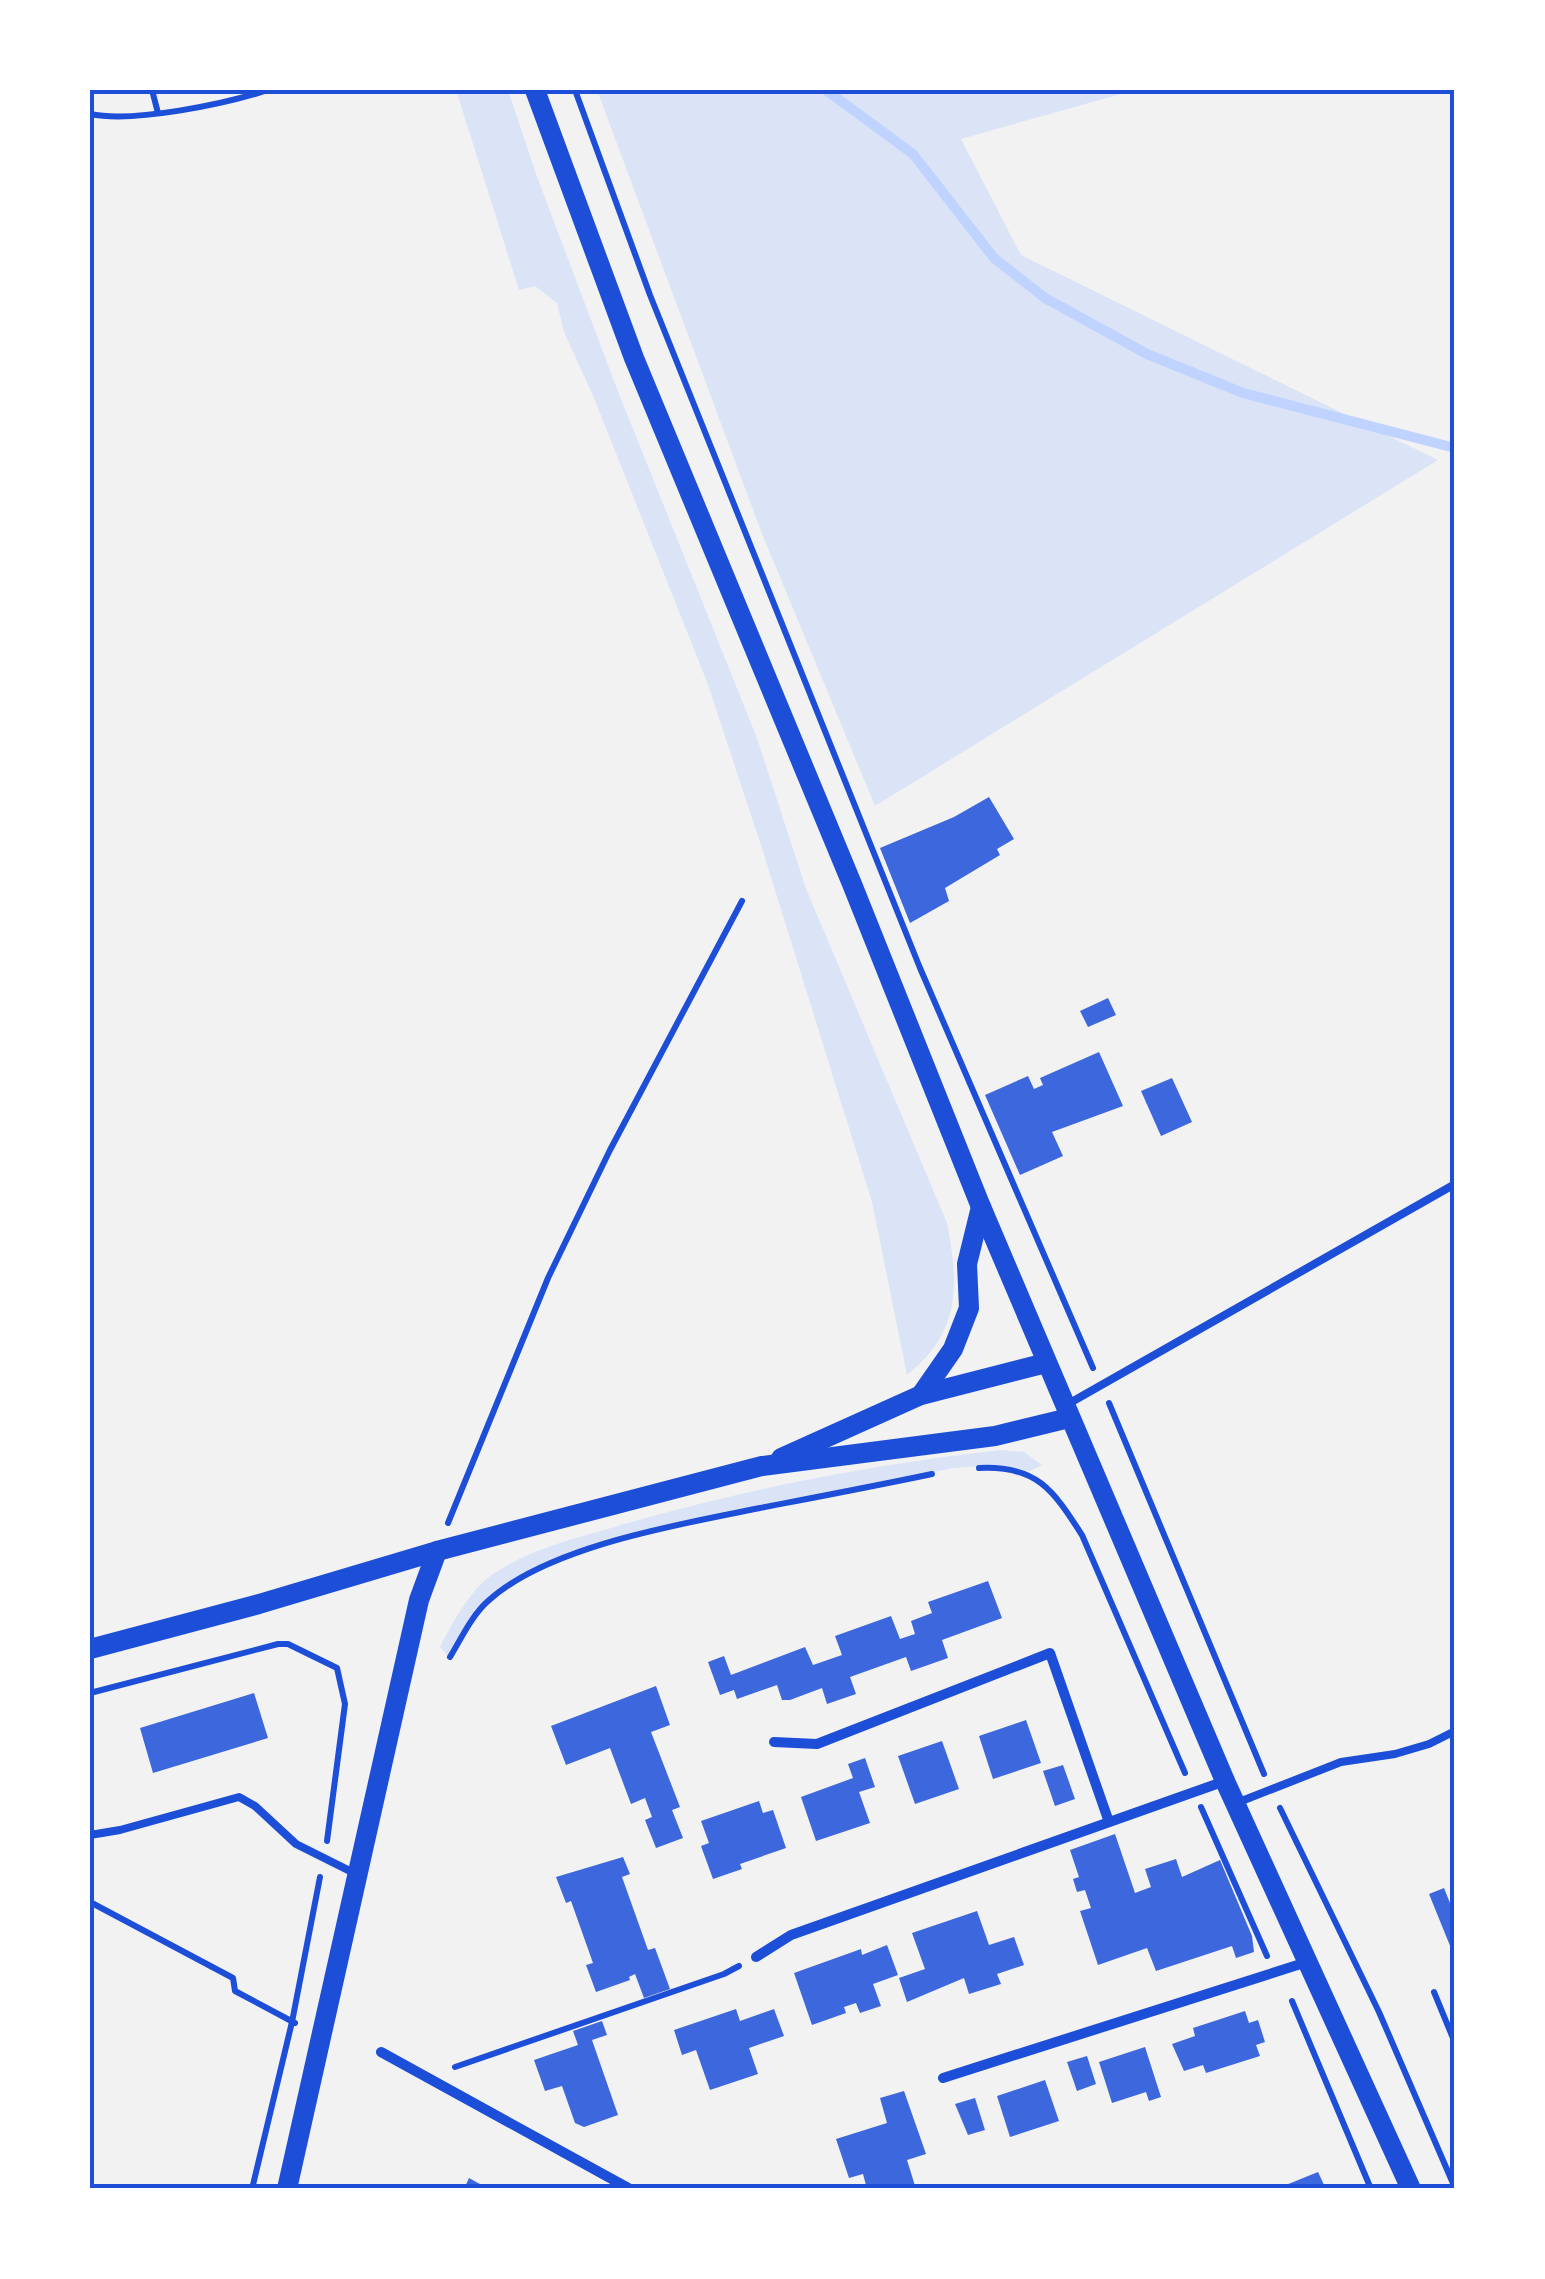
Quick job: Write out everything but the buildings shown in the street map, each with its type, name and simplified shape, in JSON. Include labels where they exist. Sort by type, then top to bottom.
[{"type":"main road","points":[[536,90],[634,358],[1046,1363],[1224,1781],[1411,2189]]},
{"type":"main road","points":[[921,1396],[954,1348],[969,1308],[968,1264],[981,1207]]},
{"type":"main road","points":[[762,1466],[921,1396],[1046,1363]]},
{"type":"main road","points":[[90,1649],[437,1551],[762,1466],[995,1436],[1067,1412]]},
{"type":"main road","points":[[288,2189],[419,1600],[437,1551]]},
{"type":"street","points":[[774,1742],[817,1744],[1050,1653],[1109,1822]]},
{"type":"street","points":[[756,1956],[790,1935],[1224,1781]]},
{"type":"street","points":[[943,2078],[1307,1962]]},
{"type":"street","points":[[381,2052],[630,2189]]},
{"type":"lane","points":[[1067,1412],[1101,1387],[1455,1184]]},
{"type":"lane","points":[[1235,1804],[1342,1762],[1395,1754],[1455,1731]]},
{"type":"lane","points":[[90,1835],[239,1798],[255,1806],[280,1833],[358,1875]]},
{"type":"path","points":[[152,90],[158,112]]},
{"type":"path","points":[[90,114],[214,105],[268,90]]},
{"type":"path","points":[[576,90],[650,294],[1012,1189],[1139,1470],[1271,1789],[1379,2012],[1455,2188]]},
{"type":"path","points":[[437,1551],[548,1278],[610,1150],[742,901]]},
{"type":"path","points":[[969,1469],[1000,1467],[1030,1473],[1082,1535],[1252,1926],[1270,1963],[1279,1971],[1372,2189]]},
{"type":"path","points":[[450,1657],[486,1602],[510,1584],[553,1563],[611,1542],[696,1521],[936,1474]]},
{"type":"path","points":[[90,1692],[278,1644],[288,1644],[337,1668],[345,1704],[334,1809],[292,2022],[252,2189]]},
{"type":"path","points":[[90,1902],[233,1978],[234,1990],[292,2022]]},
{"type":"path","points":[[442,2084],[452,2068],[724,1974],[756,1956]]},
{"type":"path","points":[[1434,1992],[1455,2043]]},
{"type":"shaded area","points":[[456,90],[508,90],[619,394],[757,738],[805,886],[947,1223],[953,1267],[952,1306],[938,1342],[907,1375],[872,1202],[707,682],[564,332],[557,303],[535,286],[519,290]]},
{"type":"shaded area","points":[[597,90],[1135,90],[961,139],[1021,255],[1438,460],[875,806],[762,534]]},
{"type":"shaded area","points":[[1002,1450],[1024,1452],[1042,1465],[1030,1471],[1000,1465],[954,1468],[696,1519],[553,1561],[484,1601],[448,1656],[440,1647],[462,1608],[484,1581],[523,1557],[555,1545],[762,1489],[857,1470]]},
{"type":"waterway","points":[[826,90],[913,154],[994,258],[1045,298],[1147,354],[1243,393],[1455,448]]}]
